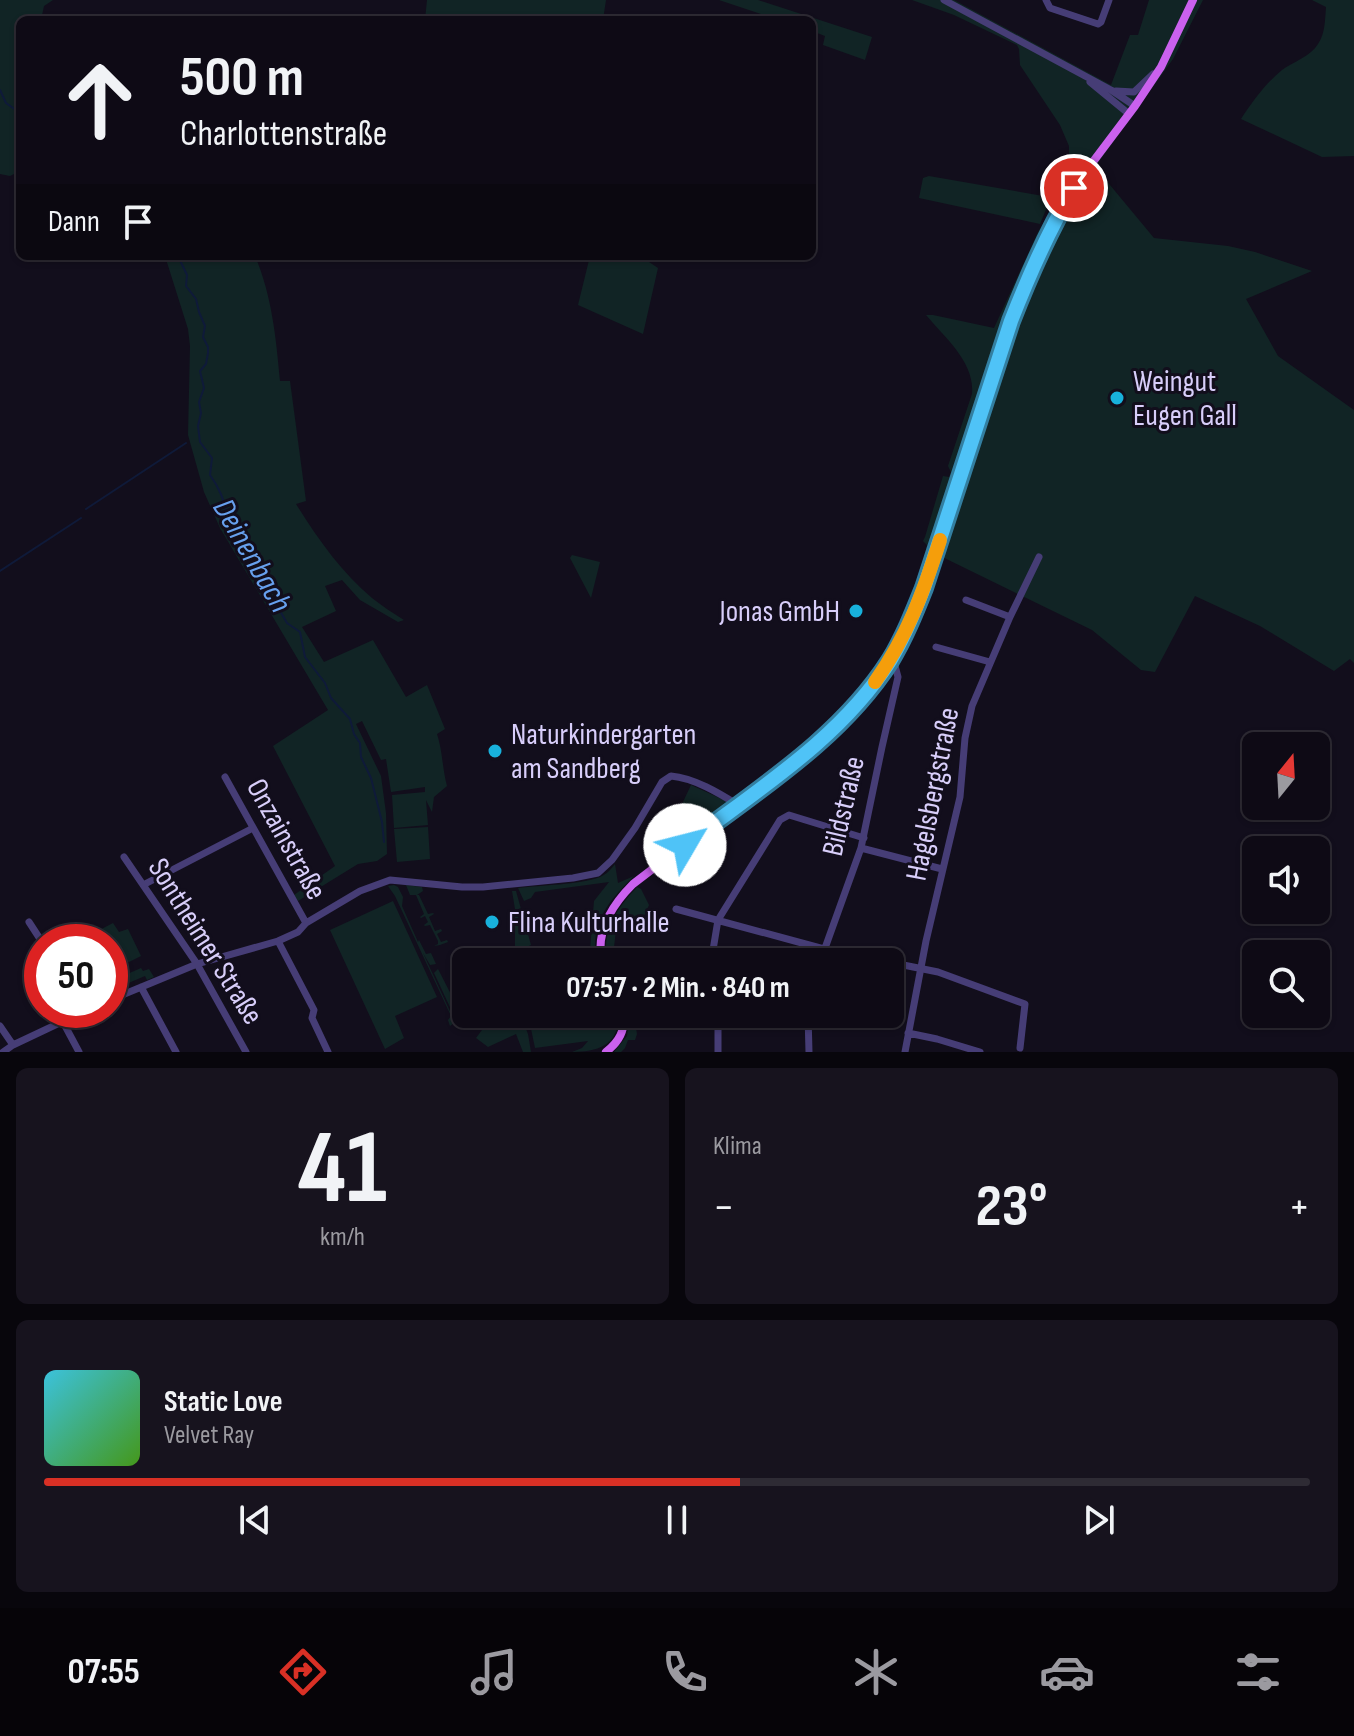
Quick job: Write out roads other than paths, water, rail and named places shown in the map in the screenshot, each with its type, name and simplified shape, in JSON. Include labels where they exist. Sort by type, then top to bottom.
[{"type":"main road","points":[[601,948],[603,926],[618,899],[633,884],[808,750],[858,703],[890,661],[924,588],[1011,321],[1041,247],[1083,175],[1161,67],[1193,0]]},
{"type":"main road","points":[[606,1052],[615,1045],[623,1028]]},
{"type":"street","points":[[944,0],[1111,90],[1134,92],[1161,67]]},
{"type":"street","points":[[1046,0],[1050,8],[1098,24],[1109,0]]},
{"type":"street","points":[[1082,76],[1132,110]]},
{"type":"street","points":[[1111,90],[1132,110]]},
{"type":"street","name":"Hagelsbergstraße","points":[[905,1052],[942,869],[960,797],[965,738],[972,706],[1039,557]]},
{"type":"street","points":[[966,600],[1010,617]]},
{"type":"street","points":[[936,647],[990,662]]},
{"type":"street","name":"Bildstraße","points":[[824,948],[864,838],[898,677],[890,661]]},
{"type":"street","points":[[128,992],[197,964],[278,941],[298,932],[306,923],[360,891],[390,880],[483,887],[598,873],[612,860],[635,828],[662,782],[671,776],[684,779],[738,805]]},
{"type":"street","name":"Onzainstraße","points":[[225,777],[306,923]]},
{"type":"street","points":[[713,948],[718,920],[780,820],[789,815],[864,838]]},
{"type":"street","points":[[143,885],[253,828]]},
{"type":"street","points":[[861,848],[942,869]]},
{"type":"street","name":"Sontheimer Straße","points":[[124,857],[197,964],[246,1052]]},
{"type":"street","points":[[676,909],[820,948]]},
{"type":"street","points":[[278,941],[314,1010],[312,1018],[328,1052]]},
{"type":"street","points":[[904,965],[938,972],[1025,1004],[1020,1048]]},
{"type":"street","points":[[141,987],[176,1052]]},
{"type":"street","points":[[0,1026],[13,1045]]},
{"type":"street","points":[[3,1052],[50,1028]]},
{"type":"street","points":[[66,1028],[79,1052]]},
{"type":"street","points":[[718,1028],[718,1052],[727,1052]]},
{"type":"street","points":[[808,1028],[809,1052]]},
{"type":"street","points":[[908,1033],[980,1052]]},
{"type":"waterway","name":"Deinenbach","points":[[0,90],[6,103],[16,110]]},
{"type":"waterway","name":"Deinenbach","points":[[180,260],[187,275],[186,286],[196,299],[205,326],[203,337],[208,347],[206,364],[200,371],[204,388],[199,402],[201,413],[198,426],[200,442],[212,458],[210,475],[242,545],[249,549],[264,581],[275,590],[276,604],[287,623],[300,632],[305,657],[325,683],[331,698],[350,719],[371,778],[384,842]]},
{"type":"waterway","points":[[86,509],[186,443]]},
{"type":"waterway","points":[[0,571],[81,518]]},
{"type":"place","name":"Weingut Eugen Gall","points":[[1117,398]]},
{"type":"place","name":"Jonas GmbH","points":[[856,611]]},
{"type":"place","name":"Naturkindergarten am Sandberg","points":[[495,751]]},
{"type":"place","name":"Flina Kulturhalle","points":[[492,922]]}]
